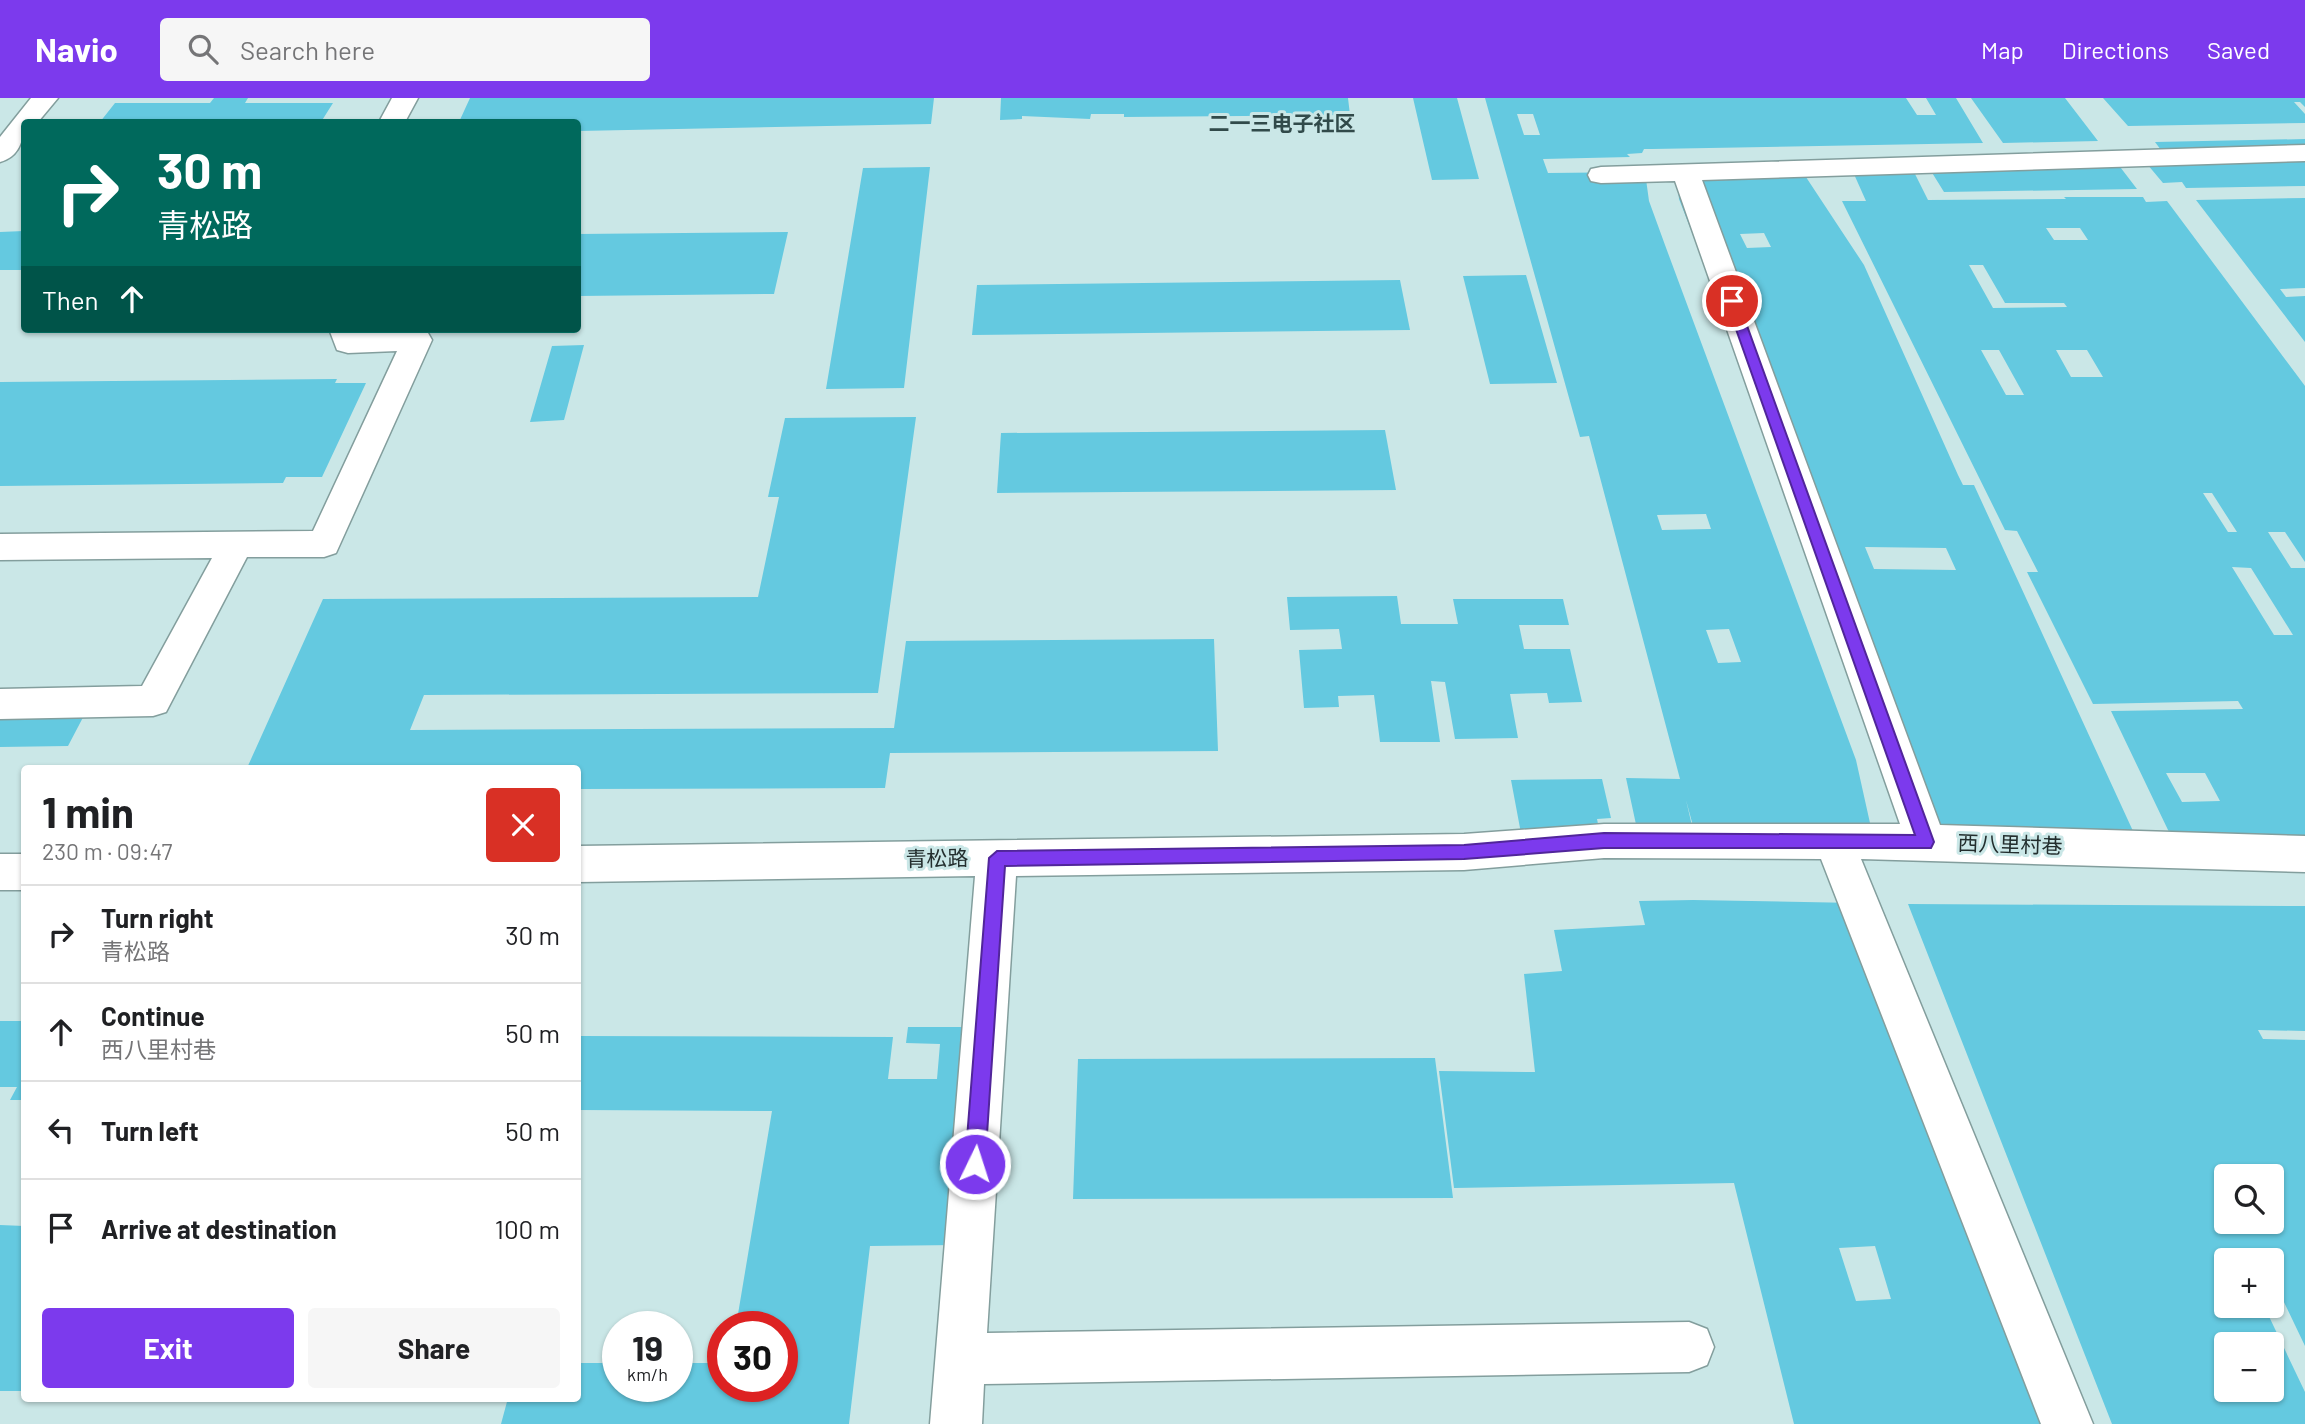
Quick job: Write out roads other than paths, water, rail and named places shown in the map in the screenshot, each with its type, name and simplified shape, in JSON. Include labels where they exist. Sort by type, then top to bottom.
[{"type":"street","points":[[28,119],[46,98]]},
{"type":"street","points":[[394,119],[404,98]]},
{"type":"street","points":[[0,154],[21,128]]},
{"type":"street","points":[[1601,175],[2305,153]]},
{"type":"street","points":[[1686,173],[1926,842]]},
{"type":"street","points":[[0,547],[235,547],[324,544],[418,340],[348,343],[345,333]]},
{"type":"street","points":[[0,704],[153,701],[235,547]]},
{"type":"street","name":"西八里村巷","points":[[1464,852],[1604,841],[1926,842],[2305,854]]},
{"type":"street","points":[[1834,842],[2067,1424]]},
{"type":"street","name":"青松路","points":[[581,864],[1464,852]]},
{"type":"street","points":[[956,1424],[997,858]]},
{"type":"street","points":[[0,872],[21,872]]},
{"type":"street","points":[[961,1359],[1689,1347]]},
{"type":"district","name":"二一三电子社区","points":[[1282,124]]}]
